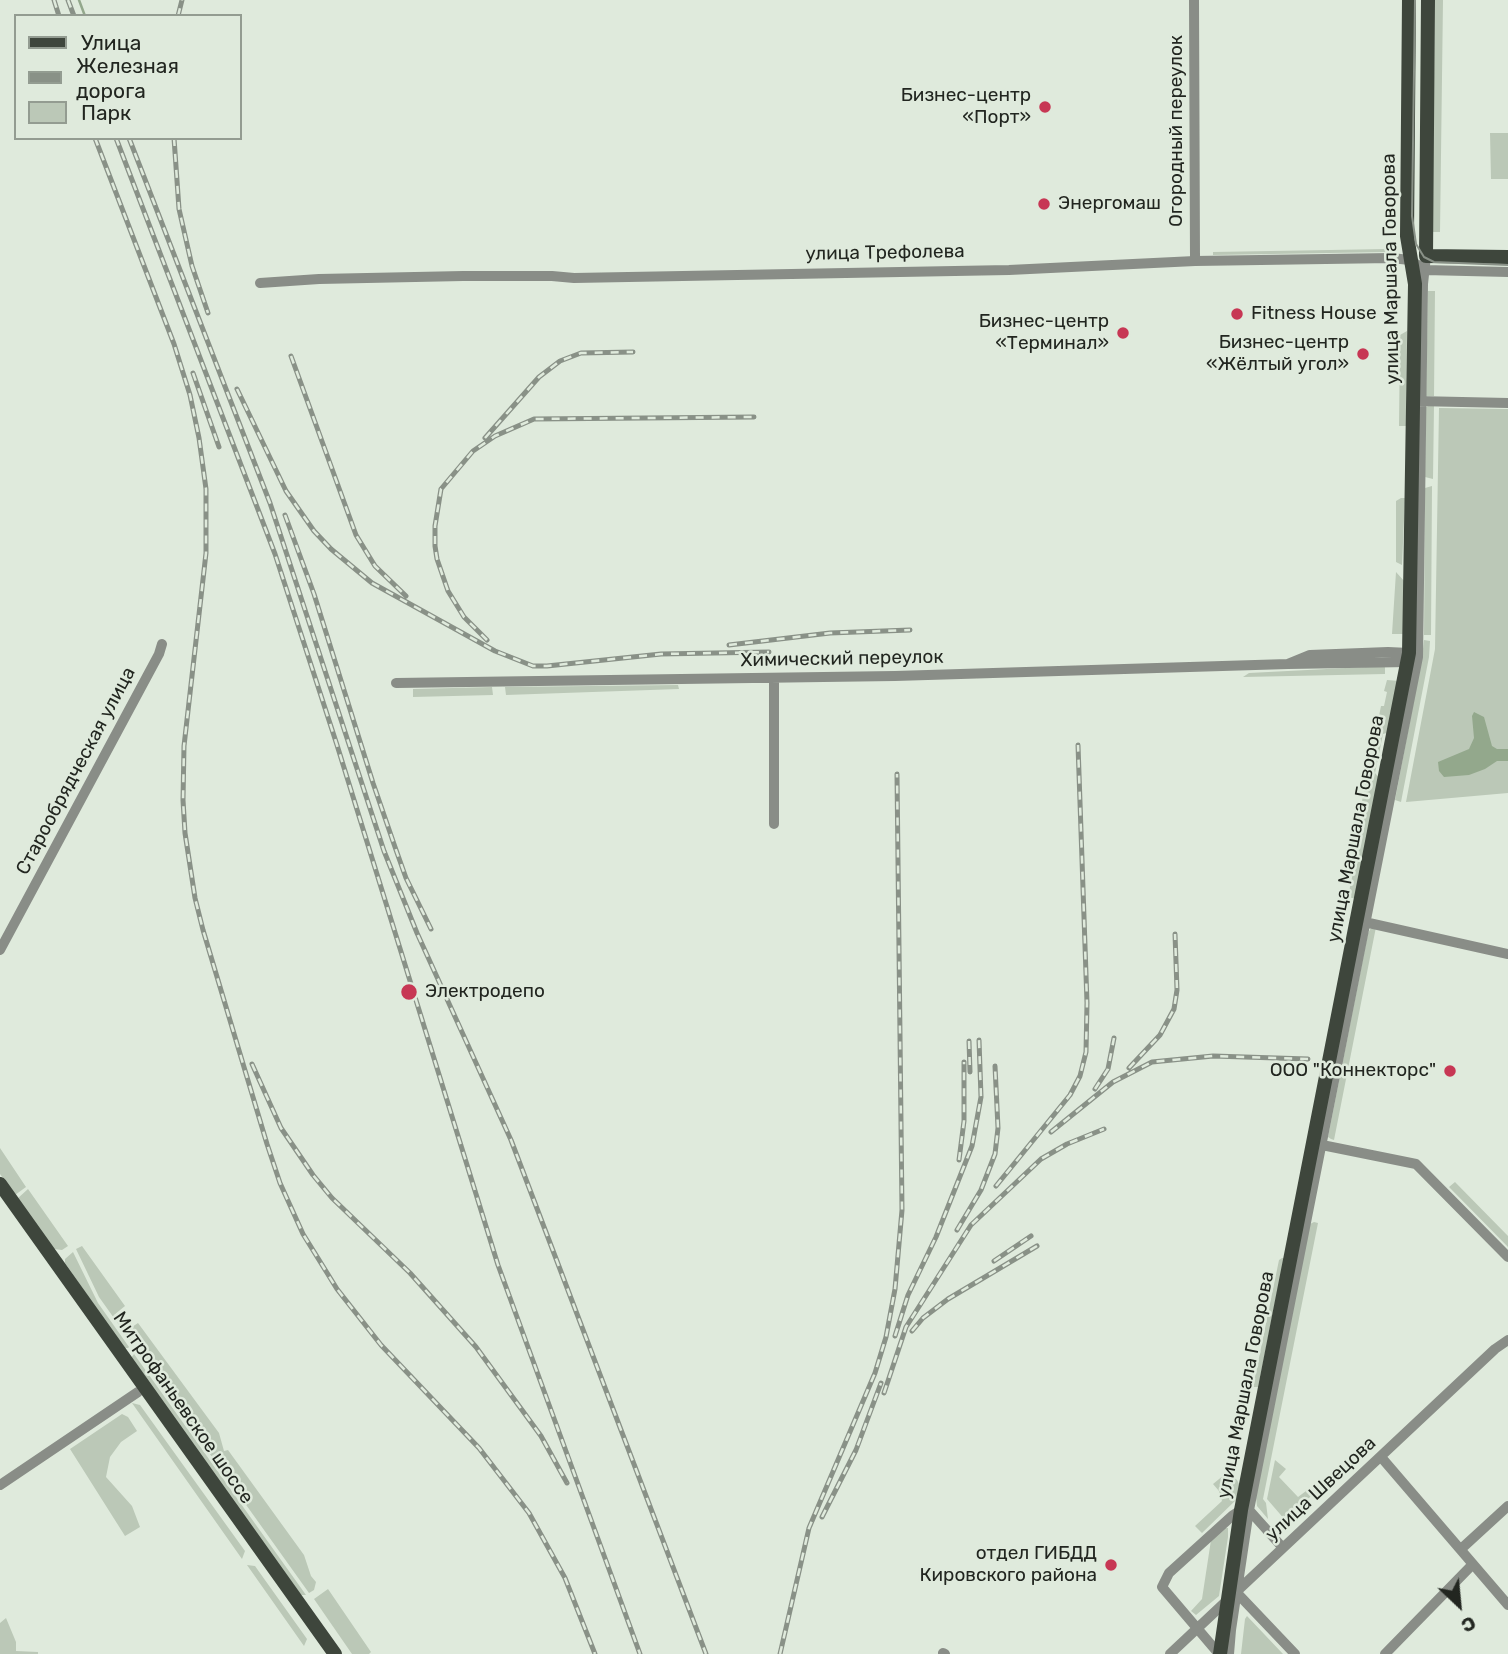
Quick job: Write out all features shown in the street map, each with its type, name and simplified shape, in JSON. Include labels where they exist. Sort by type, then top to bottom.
[{"type":"main road","name":"улица Маршала Говорова","points":[[1220,1654],[1245,1510],[1412,657],[1418,401],[1415,284],[1407,236],[1409,0]]},
{"type":"main road","name":"улица Маршала Говорова","points":[[1425,263],[1428,0]]},
{"type":"main road","points":[[1425,263],[1508,257]]},
{"type":"main road","name":"Митрофаньевское шоссе","points":[[0,1184],[335,1654]]},
{"type":"main road","name":"Митрофаньевское шоссе","points":[[0,1199],[324,1654]]},
{"type":"street","name":"Огородный переулок","points":[[1194,0],[1195,261]]},
{"type":"street","name":"улица Трефолева","points":[[260,283],[463,276],[574,278],[1009,270],[1195,261],[1410,260]]},
{"type":"street","points":[[1410,260],[1508,272]]},
{"type":"street","name":"улица Маршала Говорова","points":[[1418,401],[1425,263]]},
{"type":"street","points":[[1418,401],[1508,404]]},
{"type":"street","name":"Старообрядческая улица","points":[[0,950],[162,644]]},
{"type":"street","name":"Химический переулок","points":[[396,684],[774,678],[1288,664],[1320,654],[1412,657]]},
{"type":"street","points":[[774,678],[774,824]]},
{"type":"street","points":[[1362,921],[1508,954]]},
{"type":"street","points":[[1318,1144],[1416,1164],[1508,1257]]},
{"type":"street","name":"улица Швецова","points":[[1495,1349],[1508,1332]]},
{"type":"street","name":"улица Швецова","points":[[1170,1654],[1495,1349],[1508,1340]]},
{"type":"street","points":[[0,1485],[138,1392]]},
{"type":"street","points":[[1381,1457],[1508,1605]]},
{"type":"street","points":[[1461,1549],[1508,1506]]},
{"type":"street","points":[[1220,1654],[1196,1630],[1162,1587],[1169,1573],[1232,1516],[1245,1510],[1283,1548]]},
{"type":"street","points":[[1385,1654],[1473,1564]]},
{"type":"street","points":[[1231,1597],[1295,1654]]},
{"type":"street","name":"улица Маршала Говорова","points":[[1230,1654],[1231,1597]]},
{"type":"green space","points":[[1435,0],[1443,0],[1440,232],[1432,232]]},
{"type":"green space","points":[[1490,133],[1508,133],[1508,179],[1491,179]]},
{"type":"green space","points":[[1388,249],[1388,252],[1213,255],[1213,252]]},
{"type":"green space","points":[[1428,291],[1435,291],[1434,396],[1426,396]]},
{"type":"green space","points":[[1407,331],[1406,426],[1399,426],[1400,335]]},
{"type":"green space","points":[[1428,406],[1434,406],[1433,479],[1425,477]]},
{"type":"green space","points":[[1439,408],[1508,409],[1508,793],[1406,802],[1435,649]]},
{"type":"green space","points":[[1432,486],[1431,635],[1424,635],[1425,488]]},
{"type":"green space","points":[[1405,498],[1402,565],[1396,562],[1396,501]]},
{"type":"green space","points":[[1396,572],[1405,582],[1406,634],[1392,634]]},
{"type":"green space","points":[[1424,640],[1430,641],[1429,657],[1401,802],[1395,800]]},
{"type":"green space","points":[[1385,666],[1385,674],[1243,677],[1249,673]]},
{"type":"green space","points":[[1387,680],[1399,681],[1391,732],[1383,734],[1375,773],[1381,780],[1357,899],[1348,897],[1362,826],[1359,816],[1381,706],[1384,706],[1387,692],[1384,691]]},
{"type":"green space","points":[[678,685],[679,689],[506,695],[505,687]]},
{"type":"green space","points":[[492,687],[493,695],[413,697],[413,689]]},
{"type":"green space","points":[[1376,927],[1334,1140],[1328,1137],[1368,933],[1371,928]]},
{"type":"green space","points":[[0,1148],[26,1187],[15,1195],[0,1174]]},
{"type":"green space","points":[[1455,1182],[1508,1236],[1508,1247],[1449,1187]]},
{"type":"green space","points":[[28,1189],[68,1246],[62,1250],[54,1249],[17,1199]]},
{"type":"green space","points":[[1318,1223],[1263,1499],[1268,1519],[1257,1506],[1256,1497],[1310,1224]]},
{"type":"green space","points":[[82,1246],[125,1306],[114,1315],[133,1341],[131,1342],[99,1297],[76,1249]]},
{"type":"green space","points":[[73,1252],[98,1303],[128,1348],[124,1348],[65,1263],[65,1259]]},
{"type":"green space","points":[[1282,1258],[1258,1387],[1253,1387],[1279,1260]]},
{"type":"green space","points":[[138,1323],[219,1433],[224,1451],[228,1450],[304,1555],[311,1576],[316,1582],[314,1590],[309,1593],[137,1352],[143,1347],[129,1329]]},
{"type":"green space","points":[[134,1354],[306,1595],[301,1595],[131,1358]]},
{"type":"green space","points":[[132,1403],[140,1405],[245,1551],[242,1559]]},
{"type":"green space","points":[[122,1414],[128,1417],[137,1431],[121,1442],[110,1457],[106,1477],[132,1506],[140,1527],[125,1536],[70,1449]]},
{"type":"green space","points":[[1275,1460],[1286,1469],[1279,1477],[1298,1497],[1306,1491],[1311,1496],[1286,1521],[1267,1499]]},
{"type":"green space","points":[[1224,1475],[1231,1475],[1237,1480],[1240,1486],[1238,1498],[1202,1533],[1195,1526],[1222,1501],[1213,1484]]},
{"type":"green space","points":[[1228,1528],[1228,1537],[1219,1596],[1196,1615],[1191,1611],[1202,1599],[1211,1540]]},
{"type":"green space","points":[[247,1565],[255,1566],[307,1639],[304,1646]]},
{"type":"green space","points":[[328,1589],[371,1652],[369,1654],[352,1654],[314,1599]]},
{"type":"green space","points":[[1247,1616],[1283,1654],[1241,1654]]},
{"type":"green space","points":[[6,1618],[16,1642],[16,1651],[38,1654],[0,1654],[0,1623]]},
{"type":"shaded area","points":[[1474,712],[1484,717],[1492,746],[1508,749],[1508,761],[1497,761],[1469,775],[1444,777],[1439,771],[1438,762],[1469,749],[1474,738]]},
{"type":"waterway","points":[[79,0],[84,14]]},
{"type":"tram line","points":[[1415,0],[1412,216],[1416,244],[1424,257],[1434,262],[1508,265]]},
{"type":"railway","points":[[54,0],[58,14]]},
{"type":"railway","points":[[68,0],[73,14]]},
{"type":"railway","points":[[178,14],[182,0]]},
{"type":"railway","points":[[96,140],[174,344],[190,395],[199,438],[206,489],[206,553],[184,746],[185,833],[203,930],[267,1144],[280,1183],[303,1234],[337,1289],[381,1345],[479,1448],[529,1513],[565,1578],[595,1654]]},
{"type":"railway","points":[[117,140],[275,554],[498,1265],[640,1654]]},
{"type":"railway","points":[[130,140],[270,503],[384,851],[417,933],[511,1140],[706,1654]]},
{"type":"railway","points":[[174,140],[179,209],[192,266],[208,313]]},
{"type":"railway","points":[[485,438],[539,377],[560,361],[581,353],[633,352]]},
{"type":"railway","points":[[291,356],[356,535],[375,566],[406,596]]},
{"type":"railway","points":[[193,373],[219,447]]},
{"type":"railway","points":[[237,389],[286,491],[314,531],[331,549],[372,583],[495,651],[533,666],[661,654],[769,652]]},
{"type":"railway","points":[[487,640],[464,617],[448,591],[435,546],[441,489],[473,451],[495,436],[534,419],[754,417]]},
{"type":"railway","points":[[285,515],[314,594],[395,847],[406,878],[431,929]]},
{"type":"railway","points":[[729,645],[830,633],[910,630]]},
{"type":"railway","points":[[996,1186],[1070,1095],[1080,1076],[1086,1052],[1087,1003],[1078,745]]},
{"type":"railway","points":[[780,1654],[809,1528],[875,1373],[886,1337],[895,1289],[902,1210],[897,774]]},
{"type":"railway","points":[[1129,1068],[1160,1035],[1174,1009],[1177,990],[1175,934]]},
{"type":"railway","points":[[1095,1089],[1108,1069],[1114,1038]]},
{"type":"railway","points":[[895,1336],[908,1295],[936,1237],[972,1146],[981,1097],[979,1040]]},
{"type":"railway","points":[[969,1041],[970,1072]]},
{"type":"railway","points":[[1051,1132],[1113,1082],[1152,1062],[1213,1056],[1308,1059]]},
{"type":"railway","points":[[959,1160],[964,1121],[964,1062]]},
{"type":"railway","points":[[252,1064],[281,1128],[313,1175],[332,1198],[410,1273],[476,1347],[541,1436],[567,1483]]},
{"type":"railway","points":[[957,1230],[981,1190],[995,1154],[998,1128],[995,1066]]},
{"type":"railway","points":[[884,1393],[906,1327],[971,1225],[1041,1159],[1067,1144],[1104,1129]]},
{"type":"railway","points":[[994,1261],[1031,1236]]},
{"type":"railway","points":[[912,1331],[923,1318],[948,1299],[1037,1246]]},
{"type":"railway","points":[[822,1517],[856,1450],[881,1383]]},
{"type":"place","name":"Бизнес-центр «Порт»","points":[[1045,107]]},
{"type":"place","name":"Энергомаш","points":[[1044,204]]},
{"type":"place","name":"Fitness House","points":[[1237,314]]},
{"type":"place","name":"Бизнес-центр «Терминал»","points":[[1123,333]]},
{"type":"place","name":"Бизнес-центр «Жёлтый угол»","points":[[1363,354]]},
{"type":"place","name":"Электродепо","points":[[409,992]]},
{"type":"place","name":"ООО \"Коннекторс\"","points":[[1450,1071]]},
{"type":"place","name":"отдел ГИБДД Кировского района","points":[[1111,1565]]}]
